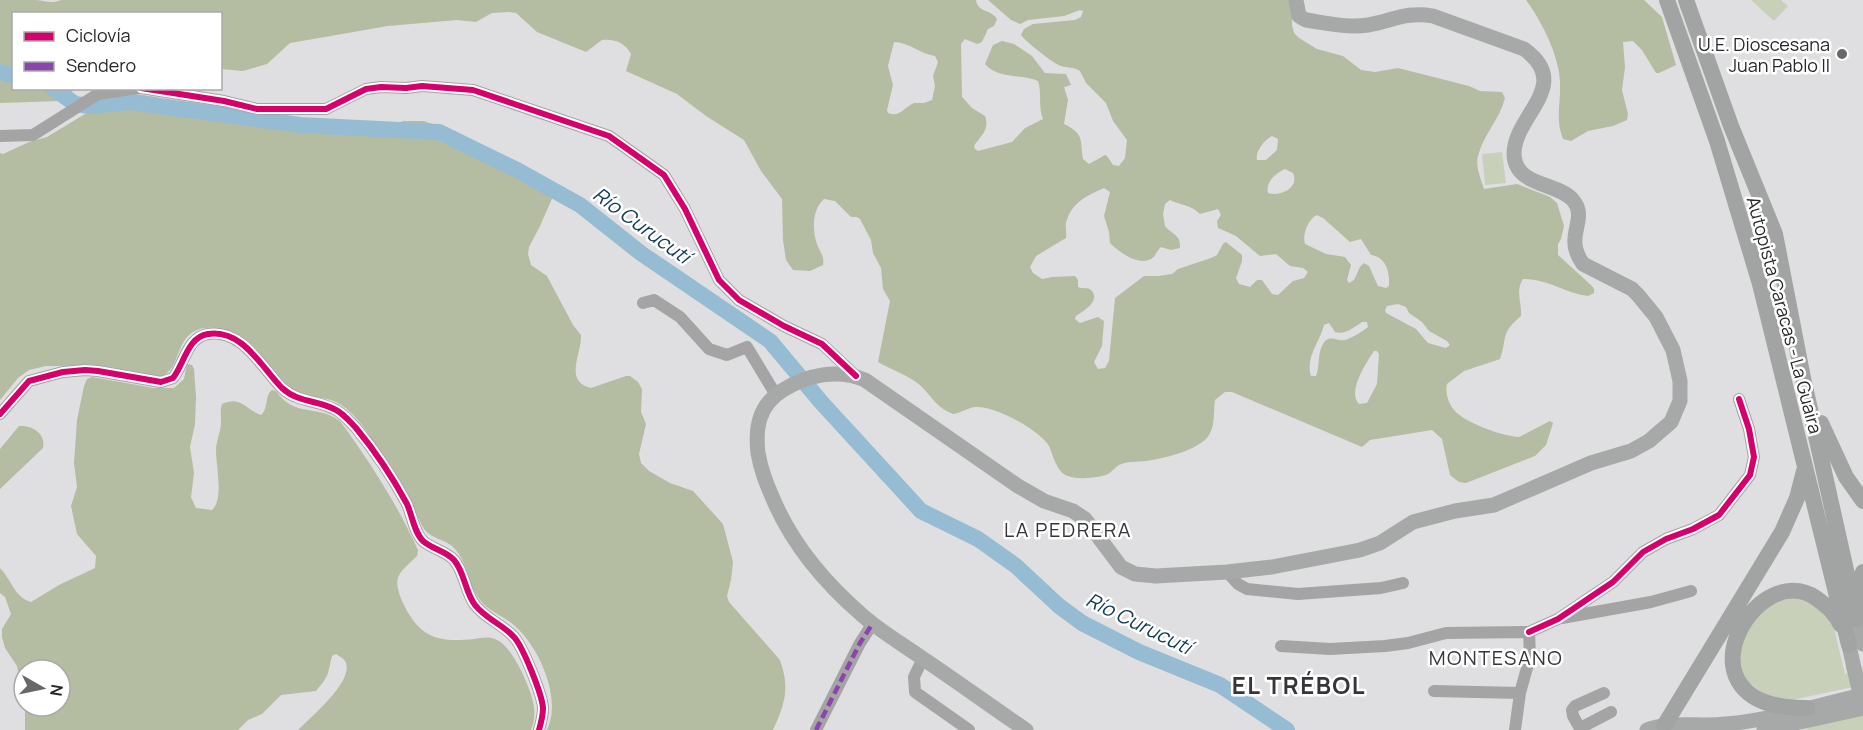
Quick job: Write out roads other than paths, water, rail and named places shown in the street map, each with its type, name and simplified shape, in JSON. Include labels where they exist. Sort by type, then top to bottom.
[{"type":"highway","name":"Autopista Caracas - La Guaira","points":[[1667,0],[1717,141],[1760,284],[1805,470],[1856,644]]},
{"type":"highway","name":"Autopista Caracas - La Guaira","points":[[1686,0],[1727,116],[1775,234],[1803,378],[1857,619]]},
{"type":"highway","points":[[1803,378],[1832,449],[1846,477],[1863,501]]},
{"type":"highway","points":[[1663,728],[1782,532],[1797,498],[1805,470]]},
{"type":"highway","points":[[1857,619],[1859,585],[1863,572]]},
{"type":"highway","points":[[1810,713],[1762,702],[1747,694],[1737,680],[1732,663],[1733,652],[1736,640],[1751,613],[1763,600],[1777,593],[1793,591],[1807,593],[1836,615],[1856,644]]},
{"type":"main road","points":[[1026,730],[863,616],[821,576],[784,526],[760,470],[757,430],[763,411],[776,395],[810,377],[834,374],[856,376],[865,380],[1018,486],[1044,501],[1079,514],[1121,567],[1128,572],[1156,576],[1272,567],[1360,550],[1380,543],[1413,522],[1504,502],[1590,463],[1631,452],[1671,422],[1680,401],[1680,381],[1673,350],[1647,304],[1632,289],[1583,264],[1575,244],[1580,220],[1578,208],[1564,193],[1529,178],[1519,170],[1516,163],[1514,154],[1518,136],[1544,89],[1541,66],[1533,56],[1524,49],[1422,14],[1397,16],[1354,26],[1306,20],[1299,16],[1296,0]]},
{"type":"main road","points":[[1647,730],[1726,724],[1863,707],[1854,668],[1857,619]]},
{"type":"main road","points":[[1764,730],[1863,695]]},
{"type":"main road","points":[[1793,730],[1810,713]]},
{"type":"street","points":[[152,90],[224,101],[257,109],[326,109],[366,89],[381,87],[422,86],[473,90],[580,124],[609,136],[664,176],[685,209],[719,280],[740,300],[822,344],[856,376]]},
{"type":"street","points":[[0,136],[33,135],[98,94],[125,90]]},
{"type":"street","points":[[643,303],[654,300],[680,317],[709,349],[727,355],[747,347],[776,395]]},
{"type":"street","points":[[0,414],[29,381],[37,378],[85,370],[161,382],[173,378],[190,347],[200,337],[215,334],[238,341],[256,356],[282,387],[290,393],[305,401],[337,410],[357,429],[391,477],[424,542],[455,561],[475,605],[489,619],[508,631],[519,644],[541,696],[542,716],[539,730]]},
{"type":"street","points":[[1281,646],[1330,649],[1385,646],[1408,643],[1446,633],[1529,632],[1558,619],[1613,582],[1643,552],[1719,515],[1736,495],[1750,476],[1754,457],[1749,429],[1739,399]]},
{"type":"street","points":[[1227,572],[1238,584],[1247,589],[1298,594],[1381,588],[1403,583]]},
{"type":"street","points":[[1558,619],[1651,602],[1691,591]]},
{"type":"street","points":[[816,730],[860,643],[873,623]]},
{"type":"street","points":[[1515,730],[1520,693],[1530,657],[1529,632]]},
{"type":"street","points":[[924,658],[914,677],[915,692],[969,730]]},
{"type":"street","points":[[1434,691],[1520,693]]},
{"type":"street","points":[[1604,693],[1575,706],[1572,710],[1573,716],[1581,729],[1611,712]]},
{"type":"waterway","name":"Río Curucutí","points":[[0,72],[12,75]]},
{"type":"waterway","name":"Río Curucutí","points":[[56,90],[75,104],[90,106],[130,102],[300,125],[439,132],[517,170],[580,205],[642,254],[770,341],[821,402],[921,511],[978,539],[1016,566],[1059,606],[1082,623],[1139,652],[1220,685],[1287,730]]},
{"type":"place","name":"U.E. Dioscesana Juan Pablo II","points":[[1842,54]]},
{"type":"district","name":"LA PEDRERA","points":[[1068,529]]},
{"type":"district","name":"MONTESANO","points":[[1496,657]]},
{"type":"district","name":"EL TRÉBOL","points":[[1299,684]]}]
